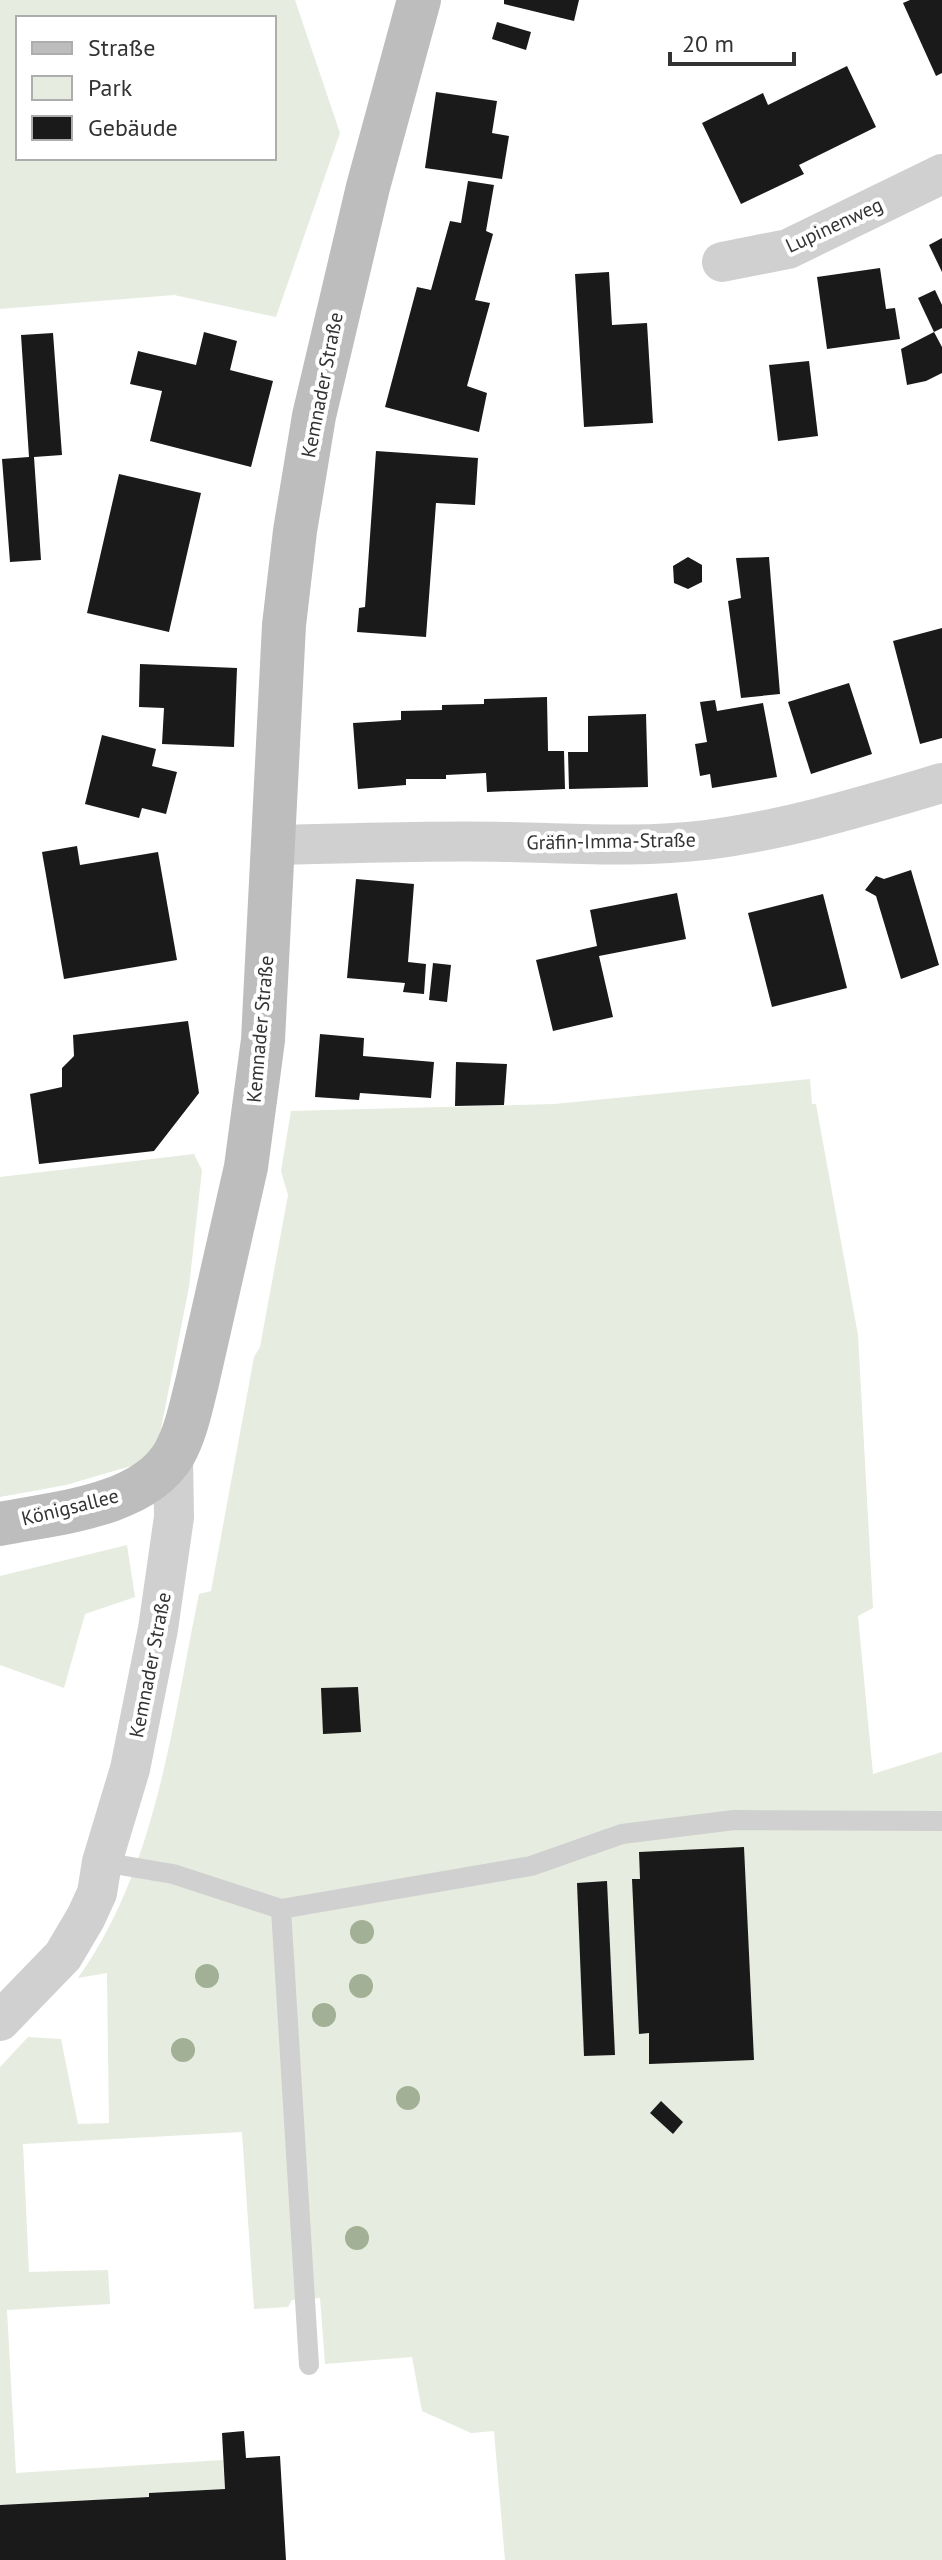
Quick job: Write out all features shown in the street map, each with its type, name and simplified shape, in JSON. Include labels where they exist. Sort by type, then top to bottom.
[{"type":"main road","name":"Kemnader Straße","points":[[173,1455],[197,1383],[246,1167],[263,1040],[284,625],[295,531],[314,416],[360,217],[419,0]]},
{"type":"main road","name":"Königsallee","points":[[0,1524],[106,1501],[147,1484],[173,1455]]},
{"type":"street","name":"Lupinenweg","points":[[722,262],[788,249],[942,174]]},
{"type":"street","name":"Gräfin-Imma-Straße","points":[[274,845],[631,844],[705,840],[843,812],[942,783]]},
{"type":"street","name":"Kemnader Straße","points":[[0,2021],[63,1956],[97,1893],[102,1862],[130,1769],[160,1614],[174,1517],[173,1455]]},
{"type":"lane","points":[[102,1862],[173,1874],[281,1909],[531,1866],[622,1834],[734,1820],[942,1821]]},
{"type":"lane","points":[[281,1909],[309,2365]]},
{"type":"green space","points":[[0,0],[295,0],[340,133],[276,317],[174,295],[0,309]]},
{"type":"green space","points":[[810,1079],[812,1104],[816,1104],[858,1335],[873,1608],[858,1616],[873,1774],[942,1752],[942,2560],[505,2560],[494,2431],[471,2433],[422,2411],[412,2357],[325,2364],[320,2298],[292,2300],[288,2307],[254,2309],[242,2132],[23,2144],[29,2272],[108,2270],[110,2304],[7,2310],[16,2473],[223,2460],[225,2489],[149,2493],[149,2497],[0,2505],[0,2067],[28,2037],[61,2039],[78,2124],[109,2123],[107,1973],[78,1978],[105,1935],[144,1842],[170,1743],[199,1594],[211,1591],[254,1357],[260,1347],[288,1195],[281,1171],[291,1111],[554,1104]]},
{"type":"green space","points":[[194,1154],[202,1170],[189,1287],[155,1459],[66,1485],[0,1497],[0,1177]]},
{"type":"green space","points":[[127,1545],[135,1597],[85,1614],[64,1688],[0,1665],[0,1576]]},
{"type":"building","points":[[504,0],[579,0],[574,21],[504,4]]},
{"type":"building","points":[[910,0],[942,0],[942,73],[936,76],[903,3]]},
{"type":"building","points":[[497,22],[531,32],[526,50],[492,39]]},
{"type":"building","points":[[847,66],[876,127],[799,165],[804,174],[741,204],[702,123],[763,93],[768,105]]},
{"type":"building","points":[[436,92],[497,101],[492,133],[509,136],[502,179],[425,168]]},
{"type":"building","points":[[468,181],[494,185],[486,231],[493,234],[475,300],[490,303],[467,386],[487,393],[479,432],[385,407],[417,287],[431,290],[450,221],[461,223]]},
{"type":"building","points":[[942,238],[942,272],[929,245]]},
{"type":"building","points":[[880,268],[886,309],[895,308],[900,339],[827,349],[817,277]]},
{"type":"building","points":[[609,272],[612,325],[647,323],[653,423],[584,427],[575,274]]},
{"type":"building","points":[[935,290],[942,305],[942,328],[934,332],[918,298]]},
{"type":"building","points":[[204,332],[237,341],[230,370],[273,381],[251,467],[150,441],[162,391],[130,384],[138,351],[196,365]]},
{"type":"building","points":[[934,332],[942,347],[942,373],[907,385],[901,349]]},
{"type":"building","points":[[53,333],[62,455],[34,457],[41,560],[10,562],[2,459],[29,457],[21,335]]},
{"type":"building","points":[[809,361],[818,436],[778,441],[769,365]]},
{"type":"building","points":[[376,451],[478,458],[475,505],[436,503],[426,637],[357,632],[359,608],[365,607]]},
{"type":"building","points":[[119,474],[201,493],[169,632],[87,613]]},
{"type":"building","points":[[688,557],[702,565],[702,582],[688,589],[674,583],[673,566]]},
{"type":"building","points":[[769,557],[780,694],[741,698],[728,601],[741,598],[736,558]]},
{"type":"building","points":[[942,628],[942,738],[920,744],[893,641]]},
{"type":"building","points":[[140,664],[237,668],[234,747],[162,744],[164,708],[139,707]]},
{"type":"building","points":[[849,683],[872,754],[811,774],[788,702]]},
{"type":"building","points":[[547,697],[548,751],[564,751],[565,789],[487,792],[486,773],[446,775],[446,779],[406,779],[406,785],[358,789],[353,723],[401,720],[401,711],[442,710],[442,705],[484,704],[484,699]]},
{"type":"building","points":[[715,700],[717,711],[763,703],[777,777],[712,788],[710,774],[700,776],[695,744],[707,742],[700,702]]},
{"type":"building","points":[[646,714],[648,787],[569,789],[568,752],[588,752],[588,716]]},
{"type":"building","points":[[102,735],[156,749],[152,766],[177,772],[166,814],[142,808],[139,818],[85,804]]},
{"type":"building","points":[[77,846],[80,865],[158,852],[177,960],[64,979],[42,852]]},
{"type":"building","points":[[911,870],[939,965],[901,979],[876,896],[865,890],[876,876],[884,879]]},
{"type":"building","points":[[356,879],[414,884],[408,962],[426,964],[424,994],[403,992],[405,983],[347,978]]},
{"type":"building","points":[[677,893],[686,939],[599,956],[613,1017],[553,1031],[536,960],[597,946],[590,910]]},
{"type":"building","points":[[823,894],[847,988],[772,1007],[748,913]]},
{"type":"building","points":[[433,963],[451,965],[447,1002],[429,1000]]},
{"type":"building","points":[[188,1021],[199,1093],[154,1151],[39,1164],[30,1094],[62,1087],[62,1068],[74,1056],[73,1035]]},
{"type":"building","points":[[320,1034],[364,1038],[363,1056],[434,1062],[431,1098],[360,1093],[359,1100],[315,1097]]},
{"type":"building","points":[[456,1062],[507,1064],[504,1105],[455,1106]]},
{"type":"building","points":[[358,1687],[361,1732],[323,1734],[321,1688]]},
{"type":"building","points":[[744,1847],[754,2060],[649,2064],[649,2033],[639,2034],[632,1879],[640,1879],[639,1852]]},
{"type":"building","points":[[607,1881],[615,2055],[584,2056],[577,1883]]},
{"type":"building","points":[[661,2101],[683,2122],[673,2134],[650,2113]]},
{"type":"building","points":[[244,2431],[246,2458],[280,2456],[286,2560],[0,2560],[0,2505],[149,2497],[149,2493],[225,2489],[222,2433]]}]
